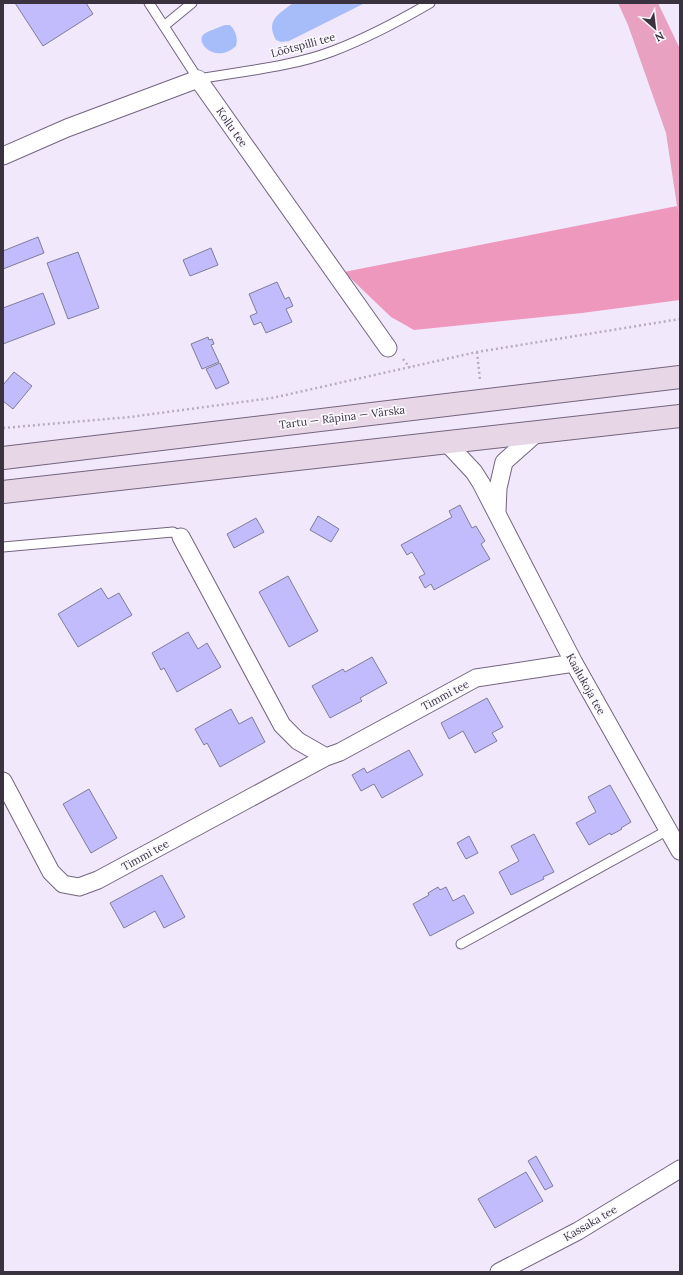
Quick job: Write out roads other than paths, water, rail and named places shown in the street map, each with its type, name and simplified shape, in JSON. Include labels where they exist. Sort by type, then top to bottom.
[{"type":"main road","name":"Tartu — Räpina — Värska","points":[[3,458],[680,377]]},
{"type":"main road","points":[[3,492],[680,416]]},
{"type":"street","points":[[3,156],[67,128],[198,79]]},
{"type":"street","name":"Kollu tee","points":[[198,79],[388,348]]},
{"type":"street","name":"Kaalukoja tee","points":[[497,514],[498,488],[504,462],[539,431]]},
{"type":"street","name":"Kaalukoja tee","points":[[446,442],[474,472],[574,662],[680,851]]},
{"type":"street","points":[[181,537],[282,725],[298,741],[326,757]]},
{"type":"street","name":"Timmi tee","points":[[4,784],[51,872],[63,884],[79,887],[98,880],[476,678],[574,662]]},
{"type":"street","name":"Kassaka tee","points":[[499,1272],[578,1231],[680,1169]]},
{"type":"lane","points":[[149,3],[198,79]]},
{"type":"lane","points":[[164,26],[192,3]]},
{"type":"lane","name":"Lõõtspilli tee","points":[[198,79],[292,63],[333,51],[380,30],[430,3]]},
{"type":"lane","points":[[3,547],[173,532],[181,537]]},
{"type":"lane","points":[[461,944],[668,830]]},
{"type":"water","points":[[293,3],[365,3],[289,41],[281,42],[276,40],[273,33],[273,22],[279,14]]},
{"type":"water","points":[[225,25],[230,25],[234,30],[237,37],[236,46],[221,53],[214,53],[208,50],[202,42],[204,34]]}]
